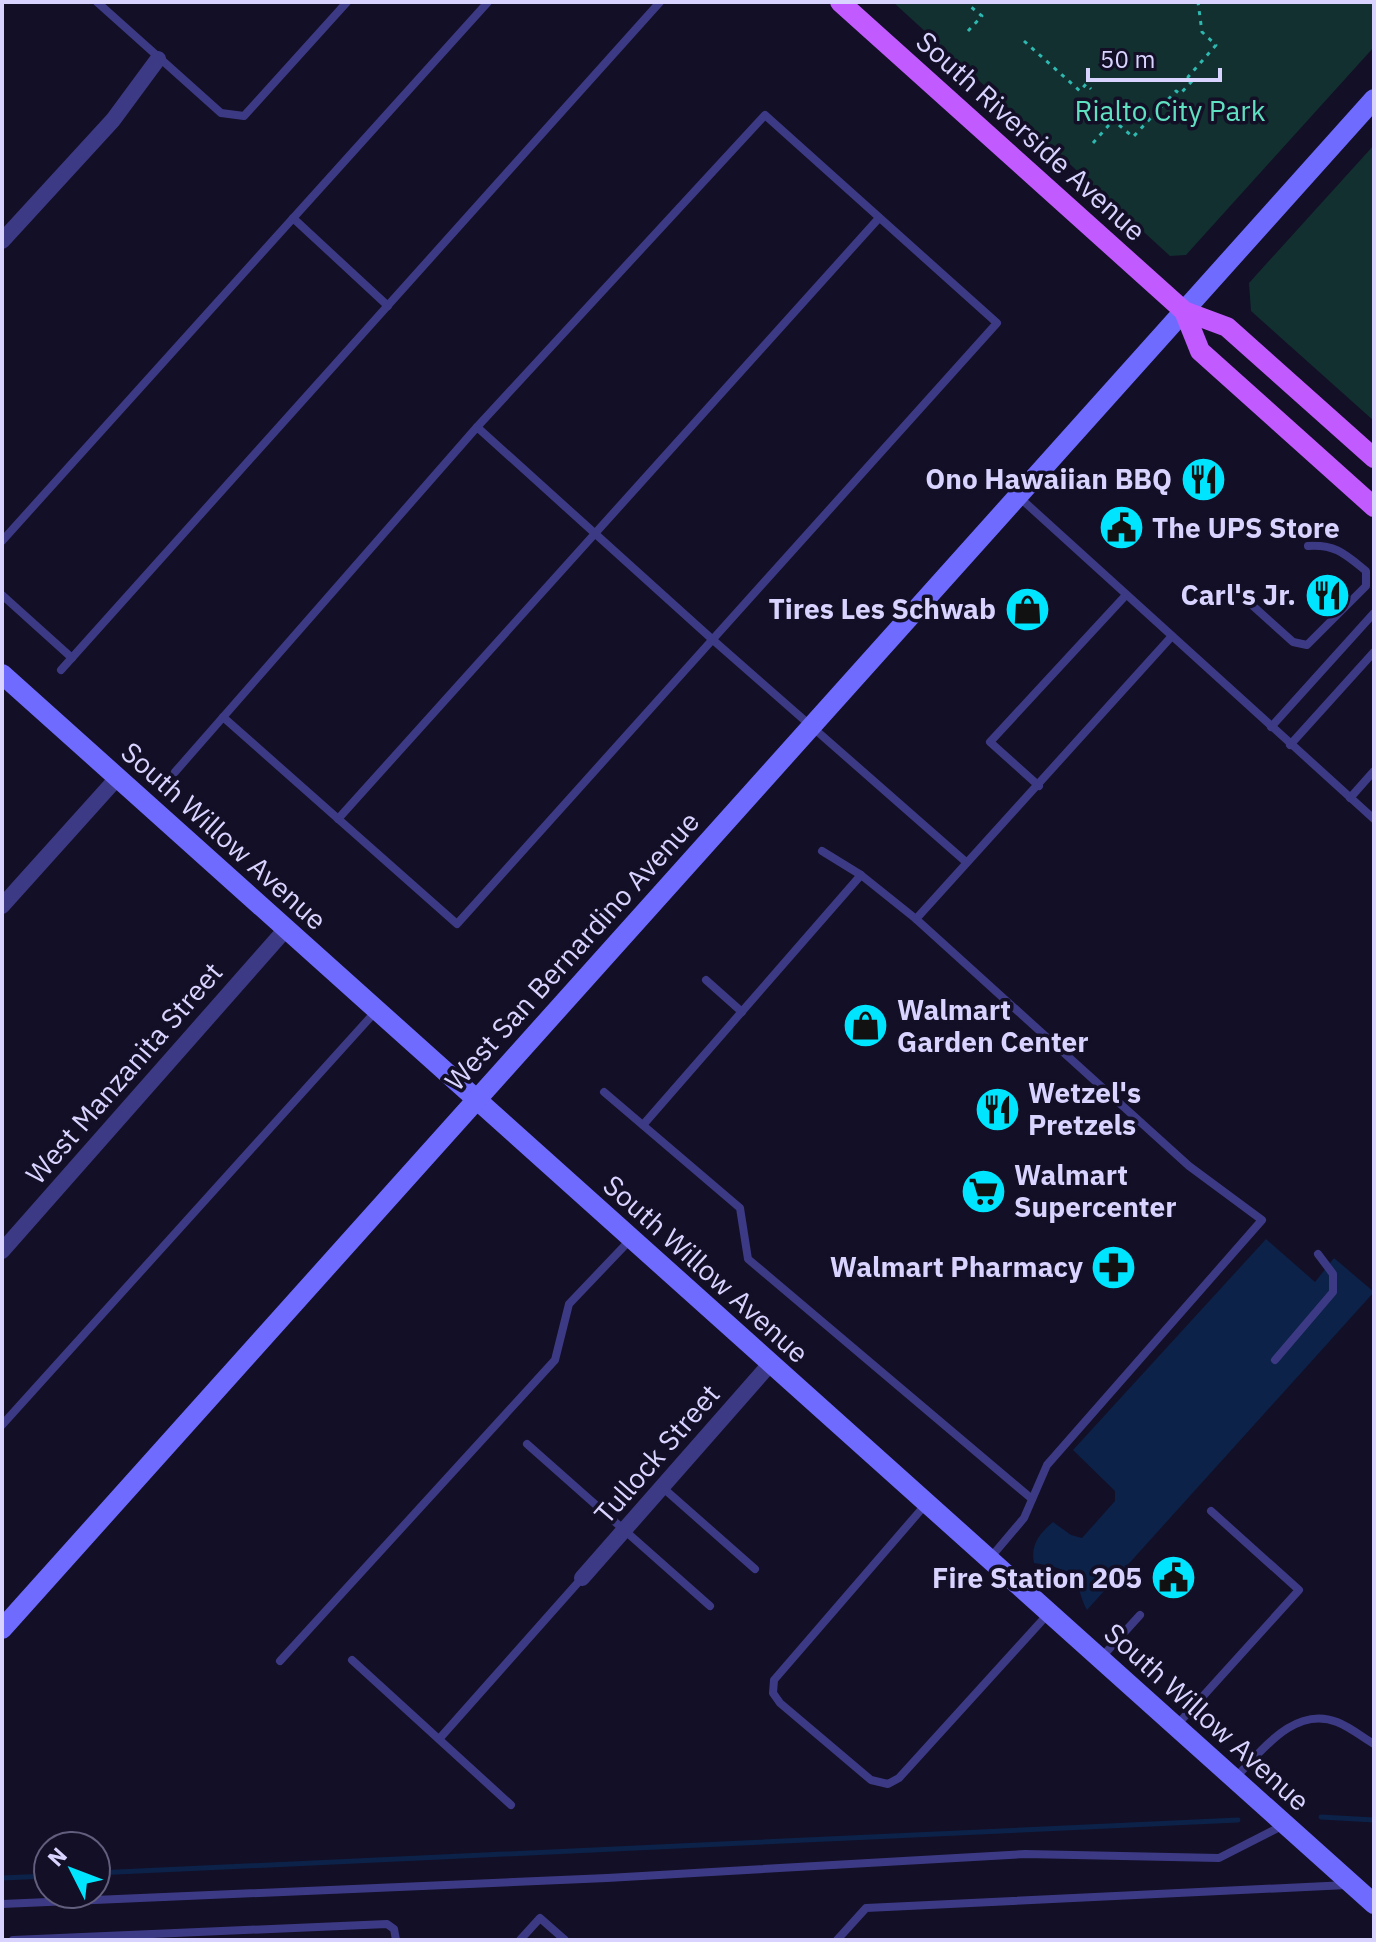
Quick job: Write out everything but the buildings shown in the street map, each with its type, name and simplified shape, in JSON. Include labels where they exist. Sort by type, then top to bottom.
[{"type":"main road","name":"South Riverside Avenue","points":[[840,2],[1184,311],[1227,327],[1374,458]]},
{"type":"main road","name":"West San Bernardino Avenue","points":[[2,1629],[1374,99]]},
{"type":"main road","name":"South Riverside Avenue","points":[[1184,311],[1200,351],[1374,507]]},
{"type":"main road","name":"South Willow Avenue","points":[[2,674],[1374,1904]]},
{"type":"street","points":[[2,241],[113,120],[158,59]]},
{"type":"street","points":[[2,906],[118,777]]},
{"type":"street","name":"West Manzanita Street","points":[[2,1251],[285,930]]},
{"type":"street","name":"Tullock Street","points":[[582,1578],[770,1364]]},
{"type":"lane","points":[[97,2],[221,113],[244,116],[347,2]]},
{"type":"lane","points":[[2,541],[488,2]]},
{"type":"lane","points":[[61,670],[660,2]]},
{"type":"lane","points":[[175,772],[223,717],[477,427],[765,115],[997,323],[457,924],[223,717]]},
{"type":"lane","points":[[293,218],[388,306]]},
{"type":"lane","points":[[338,819],[879,218]]},
{"type":"lane","points":[[477,427],[966,862]]},
{"type":"lane","points":[[1018,496],[1374,819]]},
{"type":"lane","points":[[1253,606],[1293,642],[1307,645],[1366,586],[1366,571],[1340,549],[1330,545],[1308,546]]},
{"type":"lane","points":[[2,595],[72,658]]},
{"type":"lane","points":[[1039,786],[990,742],[1126,595]]},
{"type":"lane","points":[[1271,727],[1374,613]]},
{"type":"lane","points":[[916,919],[1172,636]]},
{"type":"lane","points":[[1290,745],[1374,652]]},
{"type":"lane","points":[[1350,798],[1374,771]]},
{"type":"lane","points":[[822,851],[861,875],[916,919],[1189,1166],[1262,1220],[1047,1465],[1024,1518],[989,1559]]},
{"type":"lane","points":[[643,1125],[861,875]]},
{"type":"lane","points":[[706,980],[742,1012]]},
{"type":"lane","points":[[2,1425],[376,1011]]},
{"type":"lane","points":[[604,1092],[740,1208],[748,1259],[1032,1499]]},
{"type":"lane","points":[[280,1661],[555,1360],[569,1304],[631,1239]]},
{"type":"lane","points":[[1275,1360],[1333,1292],[1333,1274],[1318,1254]]},
{"type":"lane","points":[[527,1444],[710,1606]]},
{"type":"lane","points":[[662,1487],[755,1569]]},
{"type":"lane","points":[[926,1504],[774,1680],[773,1693],[780,1703],[871,1780],[888,1784],[899,1778],[1048,1613]]},
{"type":"lane","points":[[1175,1726],[1299,1590],[1211,1511]]},
{"type":"lane","points":[[440,1738],[582,1578]]},
{"type":"lane","points":[[1100,1659],[1140,1615]]},
{"type":"lane","points":[[352,1660],[511,1805]]},
{"type":"lane","points":[[1234,1779],[1271,1741],[1305,1720],[1336,1722],[1374,1744]]},
{"type":"lane","points":[[2,1904],[607,1878],[1025,1854],[1219,1858],[1285,1824]]},
{"type":"lane","points":[[837,1940],[866,1908],[1352,1885]]},
{"type":"lane","points":[[520,1940],[540,1918],[565,1940]]},
{"type":"lane","points":[[13,1940],[374,1924],[391,1926],[396,1940]]},
{"type":"path","points":[[968,31],[982,16],[971,7],[975,2]]},
{"type":"path","points":[[1119,125],[1133,137],[1176,91],[1180,94],[1193,80],[1188,77],[1216,45],[1202,32],[1198,2]]},
{"type":"path","points":[[1024,41],[1080,91],[1086,84],[1091,89]]},
{"type":"path","points":[[1093,143],[1109,125]]},
{"type":"green space","name":"Rialto City Park","points":[[893,2],[1374,2],[1374,47],[1186,255],[1170,256]]},
{"type":"green space","points":[[1374,145],[1374,421],[1251,311],[1249,283]]},
{"type":"water","points":[[1266,1239],[1315,1282],[1334,1258],[1374,1292],[1087,1610],[1071,1575],[1034,1563],[1033,1557],[1037,1540],[1053,1522],[1071,1535],[1082,1538],[1115,1501],[1115,1491],[1073,1450]]},
{"type":"waterway","points":[[1321,1817],[1374,1820]]},
{"type":"waterway","points":[[112,1872],[1238,1820]]},
{"type":"waterway","points":[[2,1878],[32,1877]]},
{"type":"place","name":"Ono Hawaiian BBQ","points":[[1203,479]]},
{"type":"place","name":"The UPS Store","points":[[1121,528]]},
{"type":"place","name":"Carl's Jr.","points":[[1327,595]]},
{"type":"place","name":"Tires Les Schwab","points":[[1027,609]]},
{"type":"place","name":"Walmart Garden Center","points":[[866,1026]]},
{"type":"place","name":"Wetzel's Pretzels","points":[[997,1109]]},
{"type":"place","name":"Walmart Supercenter","points":[[983,1191]]},
{"type":"place","name":"Walmart Pharmacy","points":[[1114,1267]]},
{"type":"place","name":"Fire Station 205","points":[[1173,1578]]}]
